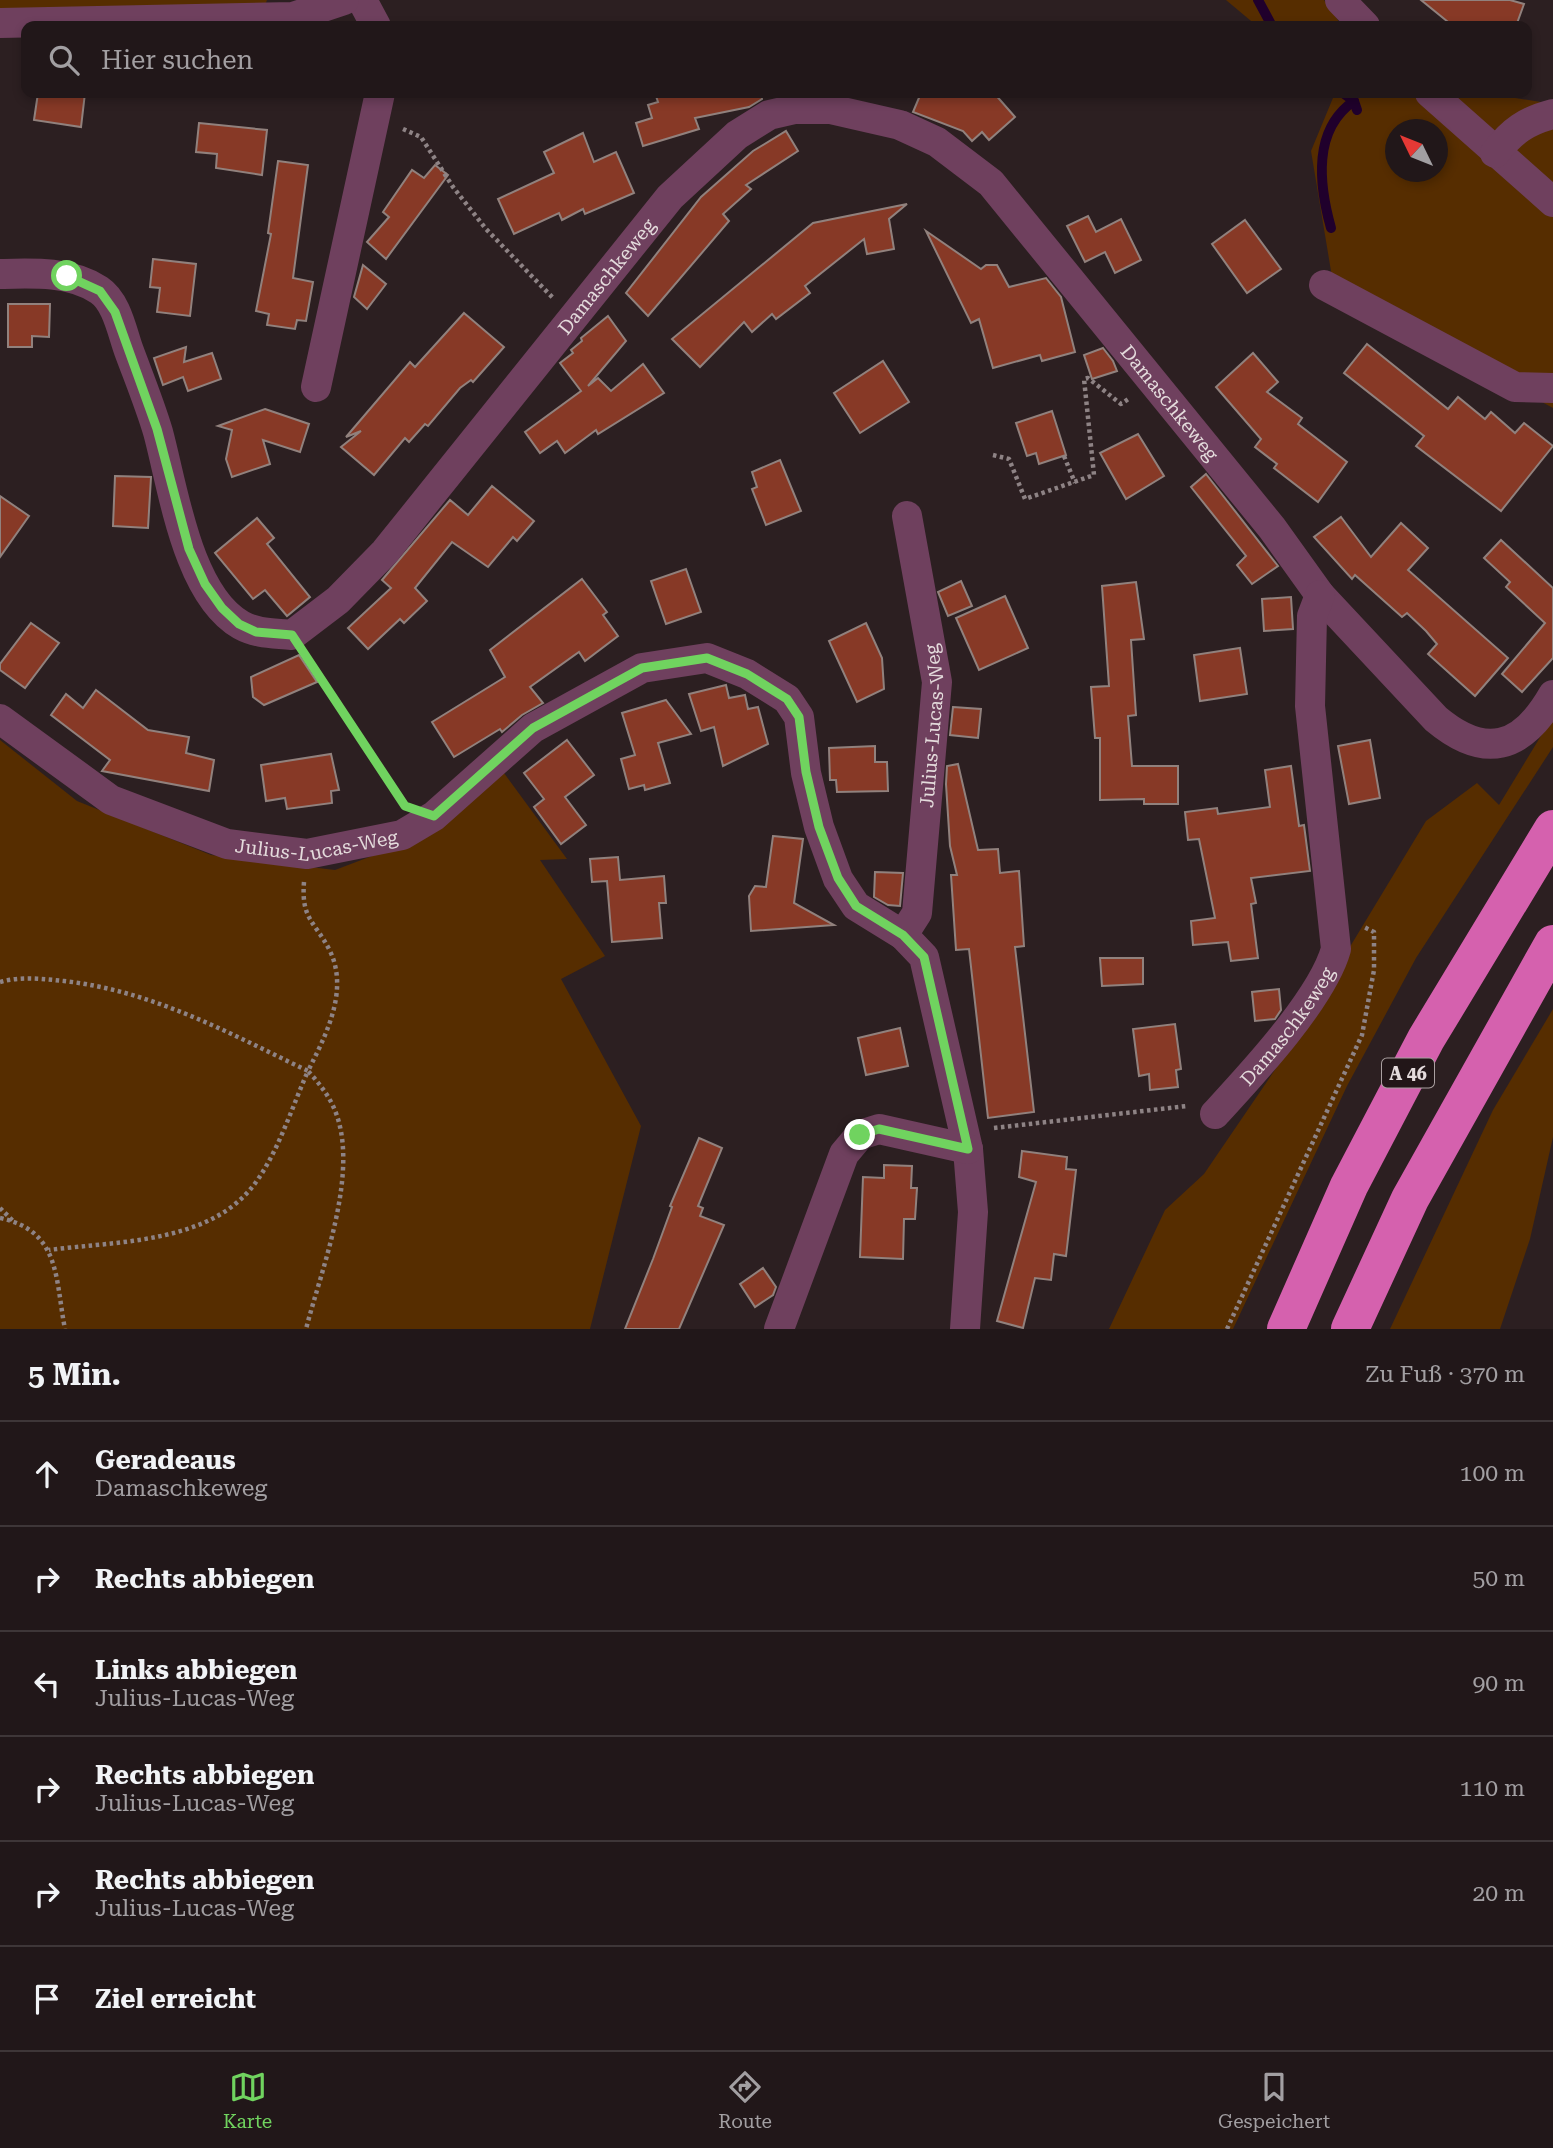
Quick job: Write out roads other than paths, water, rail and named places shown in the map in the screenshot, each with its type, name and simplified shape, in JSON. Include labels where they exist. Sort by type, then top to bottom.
[{"type":"highway","name":"A 46","points":[[1286,1329],[1349,1186],[1426,1039],[1553,829]]},
{"type":"highway","points":[[1350,1329],[1410,1199],[1553,944]]},
{"type":"street","points":[[98,21],[293,17],[344,0]]},
{"type":"street","points":[[362,0],[373,21]]},
{"type":"street","points":[[1340,0],[1360,21]]},
{"type":"street","points":[[0,23],[21,23]]},
{"type":"street","points":[[1435,98],[1553,202]]},
{"type":"street","points":[[316,387],[378,106]]},
{"type":"street","name":"Damaschkeweg","points":[[0,274],[67,276],[100,291],[115,312],[157,429],[189,549],[205,584],[222,608],[239,624],[256,632],[292,635],[338,600],[385,552],[670,197],[737,135],[769,115],[794,109],[841,111],[900,125],[937,142],[991,183],[1272,528],[1321,595],[1436,719],[1455,735],[1480,745],[1509,741],[1530,727],[1553,695]]},
{"type":"street","points":[[1495,153],[1507,137],[1528,120],[1553,114]]},
{"type":"street","points":[[1324,285],[1515,387],[1553,388]]},
{"type":"street","name":"Julius-Lucas-Weg","points":[[903,935],[917,914],[937,682],[907,516]]},
{"type":"street","name":"Damaschkeweg","points":[[1201,1110],[1253,1073],[1330,971],[1336,949],[1310,706],[1312,616],[1321,595]]},
{"type":"street","name":"Julius-Lucas-Weg","points":[[0,719],[111,800],[227,844],[307,854],[402,835],[434,816],[533,728],[642,668],[707,658],[747,674],[787,699],[799,717],[806,772],[819,827],[838,878],[856,906],[903,935],[924,957],[966,1141],[973,1212],[964,1329]]},
{"type":"street","points":[[779,1329],[844,1154],[860,1135],[879,1129],[966,1141]]},
{"type":"waterway","points":[[1258,0],[1269,21]]},
{"type":"waterway","points":[[1350,98],[1357,110]]},
{"type":"waterway","points":[[1331,228],[1324,194],[1322,159],[1331,127],[1340,113],[1354,101]]}]
